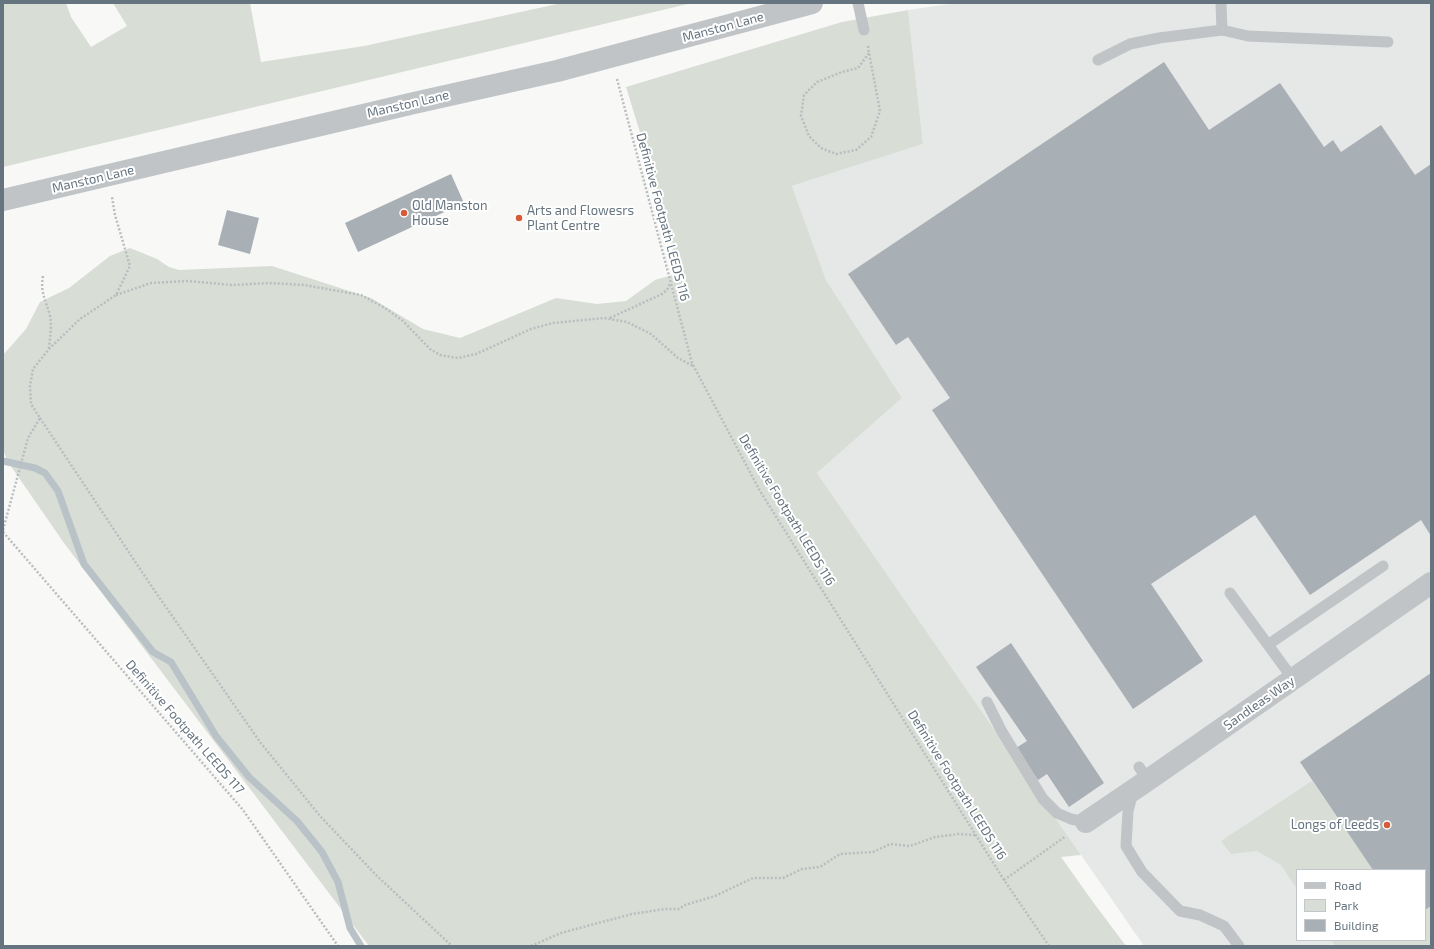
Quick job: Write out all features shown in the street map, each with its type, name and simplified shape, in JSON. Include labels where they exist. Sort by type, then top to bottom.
[{"type":"street","name":"Manston Lane","points":[[3,200],[356,116],[611,58],[807,4]]},
{"type":"street","name":"Sandleas Way","points":[[1086,822],[1140,779],[1293,679],[1431,583]]},
{"type":"lane","points":[[858,3],[864,30]]},
{"type":"lane","points":[[1221,3],[1222,30]]},
{"type":"lane","points":[[1098,60],[1130,44],[1159,38],[1222,30],[1248,36],[1388,42]]},
{"type":"lane","points":[[1269,644],[1383,566]]},
{"type":"lane","points":[[1230,593],[1269,644],[1293,679]]},
{"type":"lane","points":[[987,702],[1001,730],[1043,799],[1057,813],[1071,819],[1086,822]]},
{"type":"lane","points":[[1140,779],[1128,811],[1126,846],[1142,872],[1180,911],[1200,915],[1224,926],[1239,946]]},
{"type":"path","points":[[864,30],[869,53],[880,111],[871,137],[856,150],[836,154],[821,148],[809,136],[801,116],[804,96],[817,82],[842,72],[858,68],[869,53]]},
{"type":"path","name":"Definitive Footpath LEEDS 116","points":[[611,58],[694,367],[760,491],[1004,880],[1049,946]]},
{"type":"path","points":[[108,175],[115,215],[130,266],[116,295]]},
{"type":"path","points":[[44,276],[42,285],[44,300],[50,316],[52,331],[48,349]]},
{"type":"path","points":[[452,946],[377,876],[320,816],[260,742],[152,587],[31,404],[30,386],[33,369],[48,349],[80,319],[116,295],[151,283],[186,280],[233,285],[269,283],[304,285],[361,296],[385,308],[403,320],[430,349],[440,355],[458,358],[476,354],[531,330],[553,323],[604,318],[627,322],[651,334],[678,358],[694,367]]},
{"type":"path","points":[[608,319],[662,294],[671,284]]},
{"type":"path","points":[[3,531],[28,438],[40,418]]},
{"type":"path","name":"Definitive Footpath LEEDS 117","points":[[3,531],[243,810],[338,946]]},
{"type":"path","points":[[1004,880],[1086,822]]},
{"type":"path","points":[[530,946],[561,932],[632,914],[665,909],[679,909],[685,905],[715,896],[753,878],[783,878],[802,869],[820,867],[840,854],[873,852],[890,844],[910,846],[936,837],[958,834],[976,835]]},
{"type":"shaded area","points":[[956,3],[1431,3],[1431,946],[1144,946],[817,473],[902,398],[826,280],[792,186],[923,144],[908,10]]},
{"type":"green space","points":[[3,3],[66,3],[71,17],[91,47],[127,26],[113,3],[250,3],[261,62],[364,46],[562,3],[692,3],[3,167]]},
{"type":"green space","points":[[908,10],[923,144],[792,186],[826,280],[902,398],[817,473],[1081,855],[1061,857],[1126,946],[369,946],[64,543],[8,462],[3,450],[3,355],[26,329],[40,302],[69,288],[110,256],[130,248],[157,259],[169,267],[179,270],[272,266],[371,298],[423,329],[460,338],[556,298],[597,304],[626,301],[655,280],[679,273],[655,181],[626,87],[842,22]]},
{"type":"green space","points":[[1312,781],[1372,869],[1296,869],[1296,888],[1281,865],[1257,851],[1231,854],[1221,841]]},
{"type":"green space","points":[[1431,906],[1431,946],[1335,946],[1332,941],[1426,941],[1426,909]]},
{"type":"building","points":[[1164,62],[1209,130],[1280,83],[1324,147],[1333,140],[1341,152],[1381,125],[1415,175],[1431,164],[1431,536],[1421,520],[1310,595],[1255,515],[1151,584],[1203,661],[1133,709],[932,410],[950,398],[908,337],[896,345],[848,274]]},
{"type":"building","name":"Old Manston House","points":[[451,174],[464,203],[358,252],[345,223]]},
{"type":"building","points":[[227,210],[259,218],[250,254],[218,245]]},
{"type":"building","points":[[1011,643],[1104,783],[1069,807],[1047,774],[1038,780],[1016,748],[1027,741],[976,667]]},
{"type":"building","name":"Longs of Leeds","points":[[1431,673],[1431,906],[1426,909],[1426,869],[1372,869],[1300,762]]},
{"type":"waterway","points":[[3,461],[35,468],[45,473],[58,491],[84,564],[153,652],[171,662],[216,736],[249,777],[297,821],[322,852],[338,882],[350,928],[361,946]]},
{"type":"place","name":"Old Manston House","points":[[404,213]]},
{"type":"place","name":"Arts and Flowesrs Plant Centre","points":[[519,218]]},
{"type":"place","name":"Longs of Leeds","points":[[1387,825]]}]
